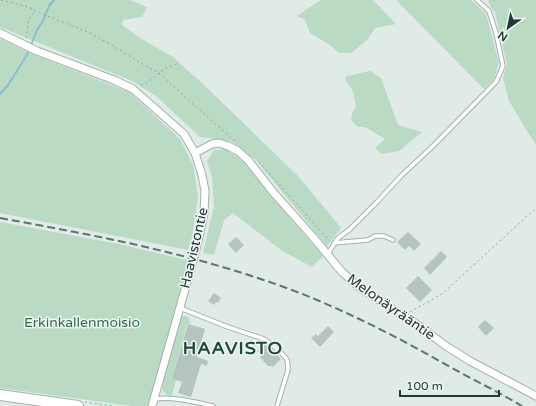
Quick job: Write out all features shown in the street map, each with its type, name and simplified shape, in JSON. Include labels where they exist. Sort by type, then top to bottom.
[{"type":"main road","points":[[0,395],[78,406]]},
{"type":"street","name":"Haavistontie","points":[[0,33],[37,50],[133,88],[184,134],[195,153],[205,190],[204,213],[190,272],[152,403]]},
{"type":"street","name":"Melonäyrääntie","points":[[195,153],[212,144],[228,146],[238,151],[248,160],[273,192],[342,272],[359,287],[470,361],[536,396]]},
{"type":"lane","points":[[327,254],[338,238],[349,230],[496,82],[503,66],[496,33],[489,11],[477,0]]},
{"type":"lane","points":[[334,244],[368,240],[375,236],[384,236],[393,240]]},
{"type":"lane","points":[[179,308],[264,339],[286,359],[288,370],[277,406]]},
{"type":"lane","points":[[152,403],[161,398],[178,399],[213,406]]},
{"type":"path","points":[[1,0],[29,7],[50,18],[90,32],[159,73],[214,122]]},
{"type":"path","points":[[23,44],[27,36],[28,20],[35,11]]},
{"type":"path","points":[[133,88],[147,83],[166,68],[179,63]]},
{"type":"path","points":[[264,166],[334,244]]},
{"type":"path","points":[[402,316],[442,294],[536,208]]},
{"type":"green space","points":[[0,0],[130,0],[147,7],[142,17],[123,20],[122,25],[140,38],[173,57],[204,85],[299,177],[341,228],[327,246],[255,159],[231,141],[200,137],[156,96],[132,81],[0,27]]},
{"type":"green space","points":[[321,0],[373,0],[396,24],[375,28],[368,39],[351,53],[339,53],[330,45],[310,33],[305,20],[297,16]]},
{"type":"green space","points":[[396,0],[471,0],[486,14],[499,63],[494,79],[484,89]]},
{"type":"green space","points":[[488,0],[536,0],[536,144],[509,101],[503,78],[507,65],[495,12],[490,6]]},
{"type":"green space","points":[[1,39],[32,54],[129,92],[180,139],[193,165],[198,197],[192,237],[188,250],[0,213]]},
{"type":"green space","points":[[370,71],[381,78],[398,125],[422,132],[399,151],[382,154],[375,148],[385,139],[365,127],[358,127],[351,120],[352,113],[356,107],[353,91],[345,79],[347,76]]},
{"type":"green space","points":[[226,149],[245,163],[268,193],[323,256],[312,267],[281,250],[233,213],[224,220],[214,255],[203,253],[214,206],[212,177],[207,161],[214,150]]},
{"type":"green space","name":"Erkinkallenmoisio","points":[[0,222],[119,244],[190,261],[147,406],[132,406],[0,388]]},
{"type":"green space","points":[[183,316],[189,318],[190,321],[189,324],[187,324],[172,379],[176,380],[172,395],[170,396],[163,391],[162,384],[181,318]]},
{"type":"building","points":[[408,232],[421,244],[414,251],[409,246],[405,250],[397,242]]},
{"type":"building","points":[[236,237],[244,245],[236,253],[228,244]]},
{"type":"building","points":[[441,251],[447,257],[430,275],[424,268]]},
{"type":"building","points":[[418,276],[432,290],[420,302],[406,288]]},
{"type":"building","points":[[214,293],[221,298],[218,303],[216,302],[214,305],[208,301]]},
{"type":"building","points":[[485,320],[494,328],[486,336],[478,327]]},
{"type":"building","points":[[188,324],[205,329],[197,357],[208,361],[207,366],[201,364],[191,397],[178,393],[182,382],[172,379]]},
{"type":"building","points":[[328,326],[334,332],[320,347],[311,338],[316,334],[318,336]]},
{"type":"building","points":[[263,342],[281,359],[273,367],[268,366],[260,357],[262,355],[257,351]]},
{"type":"waterway","points":[[31,45],[49,6],[54,0]]},
{"type":"waterway","points":[[0,94],[8,85],[29,50]]},
{"type":"railway","points":[[0,218],[118,241],[196,259],[272,283],[310,297],[381,330],[522,406]]},
{"type":"district","name":"HAAVISTO","points":[[233,348]]}]
